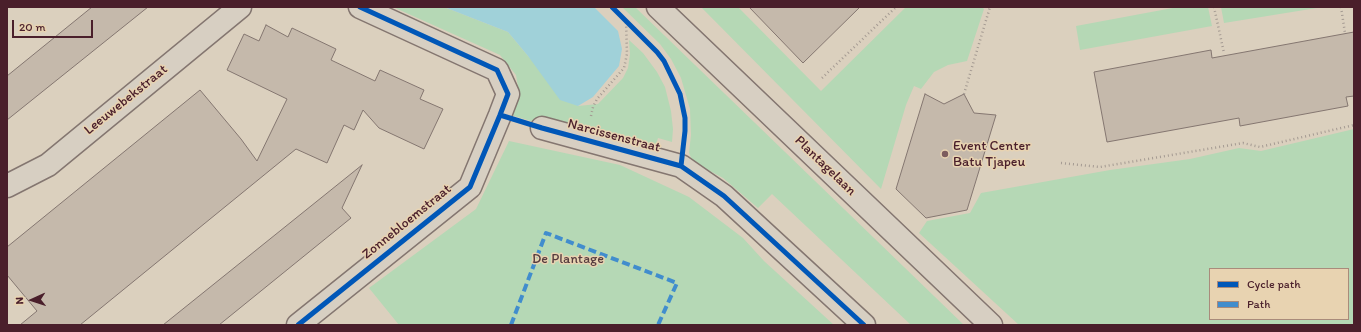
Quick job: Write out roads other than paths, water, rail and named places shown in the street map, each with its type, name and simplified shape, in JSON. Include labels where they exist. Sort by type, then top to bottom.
[{"type":"street","name":"Leeuwebekstraat","points":[[7,186],[48,164],[240,7]]},
{"type":"street","name":"Zonnebloemstraat","points":[[298,325],[470,187],[508,94],[497,70],[360,7]]},
{"type":"street","name":"Plantagelaan","points":[[658,7],[991,325]]},
{"type":"street","name":"Narcissenstraat","points":[[542,128],[680,166],[724,196],[864,325]]},
{"type":"water","points":[[444,7],[594,7],[618,31],[622,49],[619,66],[593,97],[578,106],[560,100],[528,56],[508,32]]},
{"type":"place","name":"Event Center Batu Tjapeu","points":[[945,154]]},
{"type":"park label","name":"De Plantage","points":[[568,259]]}]
